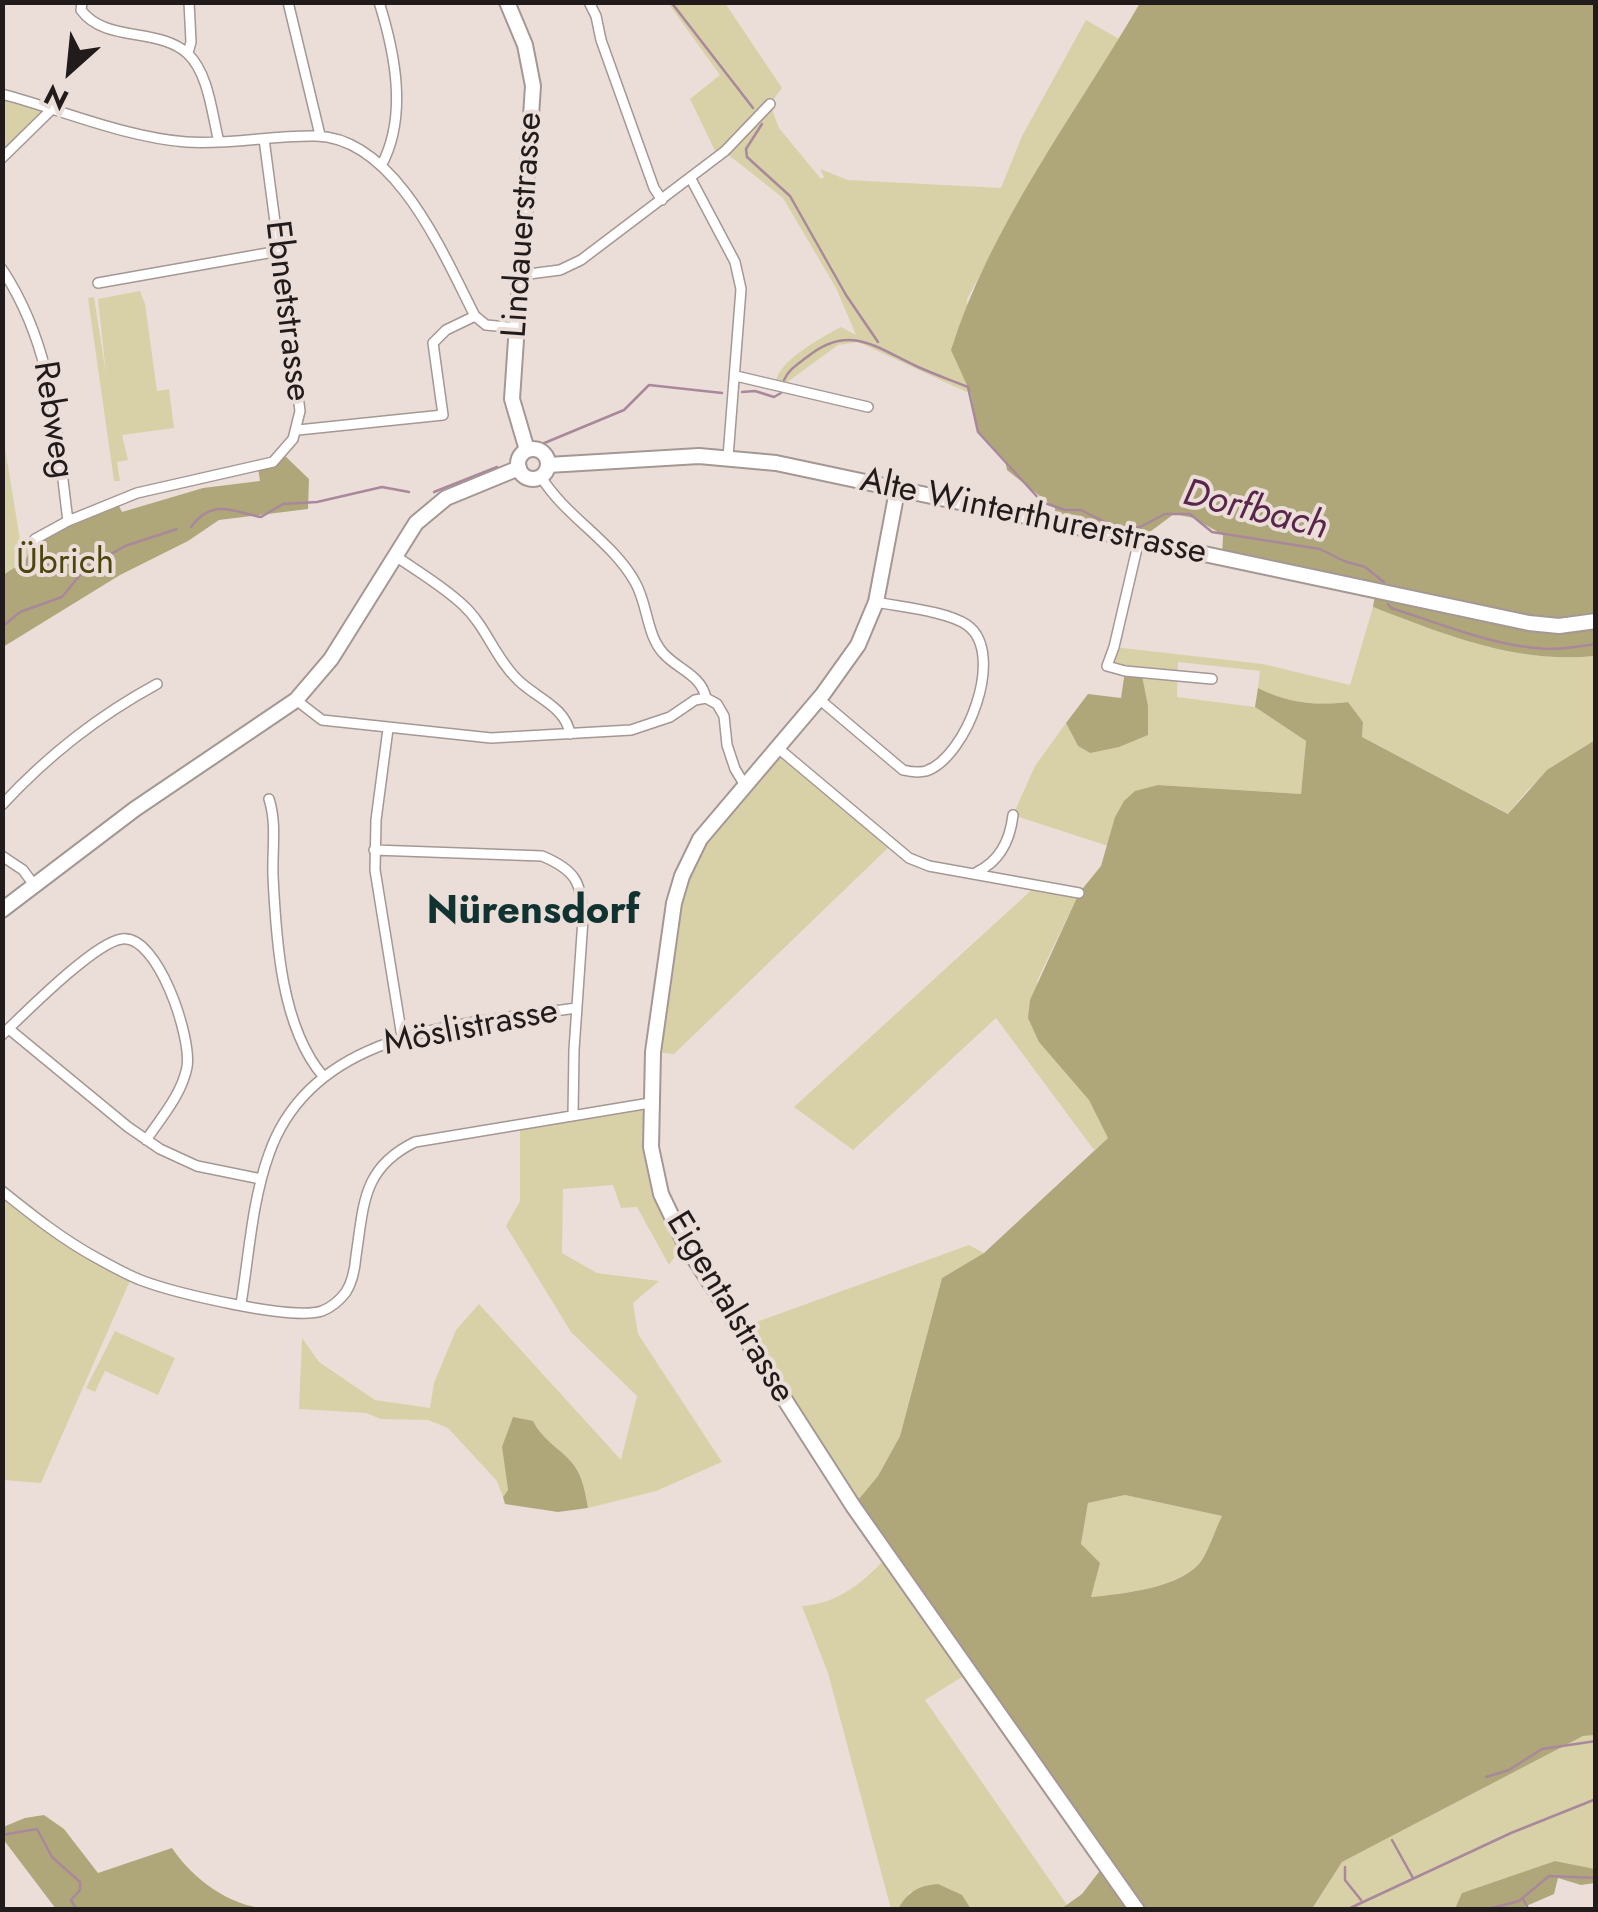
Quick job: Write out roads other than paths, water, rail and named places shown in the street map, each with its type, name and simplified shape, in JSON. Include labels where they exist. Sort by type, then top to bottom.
[{"type":"street","points":[[82,2],[81,10],[99,25],[188,53],[202,75],[219,142]]},
{"type":"street","points":[[188,2],[192,42],[188,53]]},
{"type":"street","points":[[288,2],[320,136]]},
{"type":"street","points":[[379,2],[392,41],[396,87],[389,152],[381,166]]},
{"type":"street","name":"Lindauerstrasse","points":[[507,2],[525,45],[533,86],[512,399],[527,450]]},
{"type":"street","points":[[589,2],[654,188],[662,200]]},
{"type":"street","points":[[2,94],[149,136],[186,142],[320,136],[351,146],[381,166],[426,222],[475,316],[486,325],[518,328]]},
{"type":"street","points":[[521,275],[560,270],[581,260],[725,151],[770,104]]},
{"type":"street","points":[[2,158],[52,109]]},
{"type":"street","name":"Ebnetstrasse","points":[[34,539],[137,493],[273,462],[298,430],[300,411],[264,139]]},
{"type":"street","points":[[690,179],[734,262],[740,289],[728,457]]},
{"type":"street","points":[[98,283],[279,250]]},
{"type":"street","name":"Rebweg","points":[[2,269],[30,318],[42,350],[51,386],[68,521]]},
{"type":"street","points":[[298,430],[443,415],[433,342],[446,330],[475,316]]},
{"type":"street","points":[[736,376],[868,407]]},
{"type":"street","points":[[545,471],[528,478],[519,468],[520,458],[527,450],[542,452],[556,497],[627,570],[664,655],[700,682],[706,698]]},
{"type":"street","name":"Alte Winterthurerstrasse","points":[[545,471],[676,456],[776,463],[1513,620],[1559,626],[1596,621]]},
{"type":"street","points":[[2,910],[172,783],[296,700],[331,658],[412,528],[446,498],[519,468]]},
{"type":"street","name":"Eigentalstrasse","points":[[896,490],[876,602],[858,646],[819,699],[700,839],[682,876],[666,959],[650,1103],[651,1147],[665,1204],[685,1244],[853,1506],[1137,1910]]},
{"type":"street","points":[[1138,540],[1107,666],[1212,679]]},
{"type":"street","points":[[394,555],[466,607],[503,664],[558,711],[570,734]]},
{"type":"street","points":[[819,699],[903,770],[930,770],[944,761],[961,738],[984,669],[984,650],[978,637],[955,619],[876,602]]},
{"type":"street","points":[[2,806],[82,730],[157,684]]},
{"type":"street","points":[[296,700],[322,720],[491,738],[631,730],[706,698],[718,704],[724,716],[730,755],[746,787]]},
{"type":"street","points":[[388,729],[374,850],[402,1037]]},
{"type":"street","points":[[778,748],[909,858],[929,866],[1079,893]]},
{"type":"street","points":[[269,799],[274,815],[272,873],[293,1026],[304,1051],[323,1076]]},
{"type":"street","points":[[974,873],[991,865],[1000,855],[1013,815]]},
{"type":"street","points":[[374,850],[542,856],[565,866],[576,879],[582,898],[573,1114]]},
{"type":"street","points":[[2,856],[22,870],[34,885]]},
{"type":"street","points":[[146,1140],[178,1092],[188,1061],[174,1003],[147,948],[134,940],[121,939],[106,946],[6,1032],[146,1140],[197,1166],[261,1179]]},
{"type":"street","name":"Möslistrasse","points":[[242,1304],[261,1179],[281,1128],[323,1076],[367,1050],[402,1037],[576,1008]]},
{"type":"street","points":[[2,1191],[50,1230],[132,1276],[176,1291],[301,1314],[322,1311],[337,1303],[348,1290],[366,1193],[380,1166],[397,1151],[415,1142],[650,1103]]},
{"type":"waterway","points":[[671,2],[753,108]]},
{"type":"waterway","points":[[762,124],[746,149],[747,157],[790,196],[846,295],[878,342]]},
{"type":"waterway","name":"Dorfbach","points":[[784,380],[807,357],[836,341],[875,346],[968,387],[978,432],[1042,502],[1065,510],[1081,510],[1128,528],[1140,527],[1165,514],[1190,514],[1212,532],[1320,549],[1365,567],[1384,582]]},
{"type":"waterway","name":"Dorfbach","points":[[542,444],[624,410],[649,385],[722,393]]},
{"type":"waterway","name":"Dorfbach","points":[[742,392],[774,397],[781,393]]},
{"type":"waterway","name":"Dorfbach","points":[[434,492],[497,467]]},
{"type":"waterway","name":"Dorfbach","points":[[191,527],[214,510],[261,517],[283,504],[317,502],[382,487],[409,492]]},
{"type":"waterway","name":"Dorfbach","points":[[2,627],[20,612],[62,597],[85,569],[125,546],[177,529]]},
{"type":"waterway","points":[[1388,604],[1508,644],[1549,649],[1596,644]]},
{"type":"waterway","points":[[1486,1777],[1509,1770],[1542,1749],[1596,1741]]},
{"type":"waterway","points":[[1346,1910],[1511,1833],[1596,1799]]},
{"type":"waterway","points":[[2,1835],[37,1829],[52,1857],[80,1882],[80,1890],[71,1900],[77,1910]]},
{"type":"waterway","points":[[1392,1840],[1413,1878]]},
{"type":"waterway","points":[[1345,1867],[1345,1880],[1361,1900]]},
{"type":"waterway","points":[[1484,1910],[1519,1901],[1549,1876],[1596,1878]]},
{"type":"waterway","points":[[1523,1899],[1529,1910]]},
{"type":"district","name":"Nürensdorf","points":[[533,913]]},
{"type":"park label","name":"Übrich","points":[[65,565]]}]
